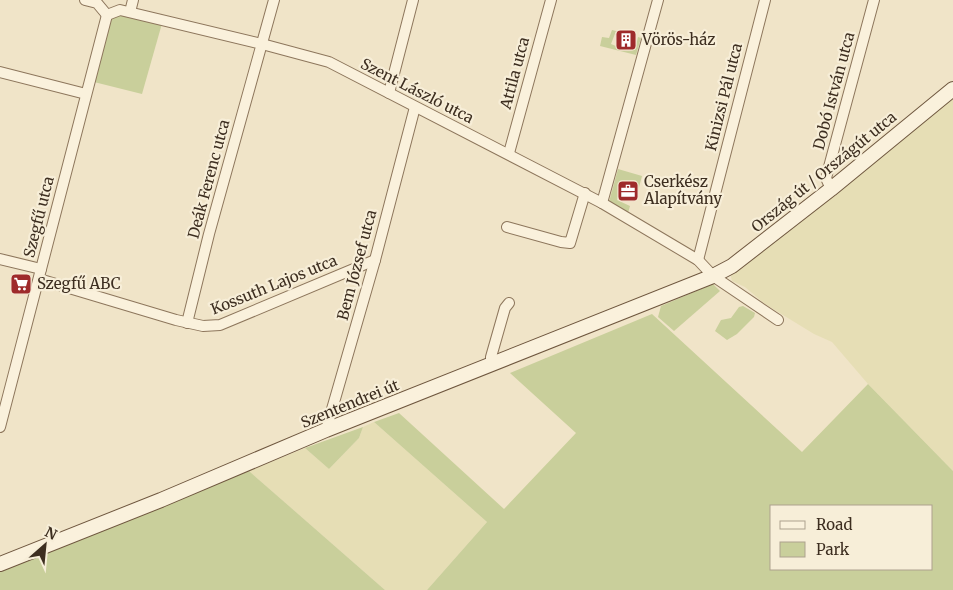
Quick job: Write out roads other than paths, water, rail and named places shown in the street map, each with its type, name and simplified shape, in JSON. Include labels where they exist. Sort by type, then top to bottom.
[{"type":"main road","name":"Ország út / Országút utca","points":[[713,276],[732,266],[832,189],[953,89]]},
{"type":"main road","name":"Szentendrei út","points":[[0,564],[161,500],[326,430],[713,276]]},
{"type":"street","points":[[85,0],[97,3],[107,15]]},
{"type":"street","points":[[130,12],[133,0]]},
{"type":"street","name":"Deák Ferenc utca","points":[[187,322],[209,234],[274,0]]},
{"type":"street","points":[[389,93],[413,0]]},
{"type":"street","name":"Attila utca","points":[[509,154],[551,0]]},
{"type":"street","points":[[602,202],[658,0]]},
{"type":"street","name":"Kinizsi Pál utca","points":[[698,260],[764,0]]},
{"type":"street","name":"Dobó István utca","points":[[832,189],[826,178],[874,0]]},
{"type":"street","name":"Szent László utca","points":[[107,15],[120,10],[130,12],[329,62],[602,202],[698,260],[713,276],[778,320]]},
{"type":"street","name":"Szegfű utca","points":[[0,427],[107,15]]},
{"type":"street","points":[[0,72],[86,94]]},
{"type":"street","name":"Bem József utca","points":[[326,430],[375,260],[415,107]]},
{"type":"street","points":[[507,227],[570,243],[585,193]]},
{"type":"street","name":"Kossuth Lajos utca","points":[[0,259],[40,274],[203,326],[220,325],[375,260]]},
{"type":"street","points":[[491,365],[495,340],[505,308],[509,303]]},
{"type":"place","name":"Vörös-ház","points":[[626,40]]},
{"type":"place","name":"Cserkész Alapítvány","points":[[628,191]]},
{"type":"place","name":"Szegfű ABC","points":[[21,284]]}]
